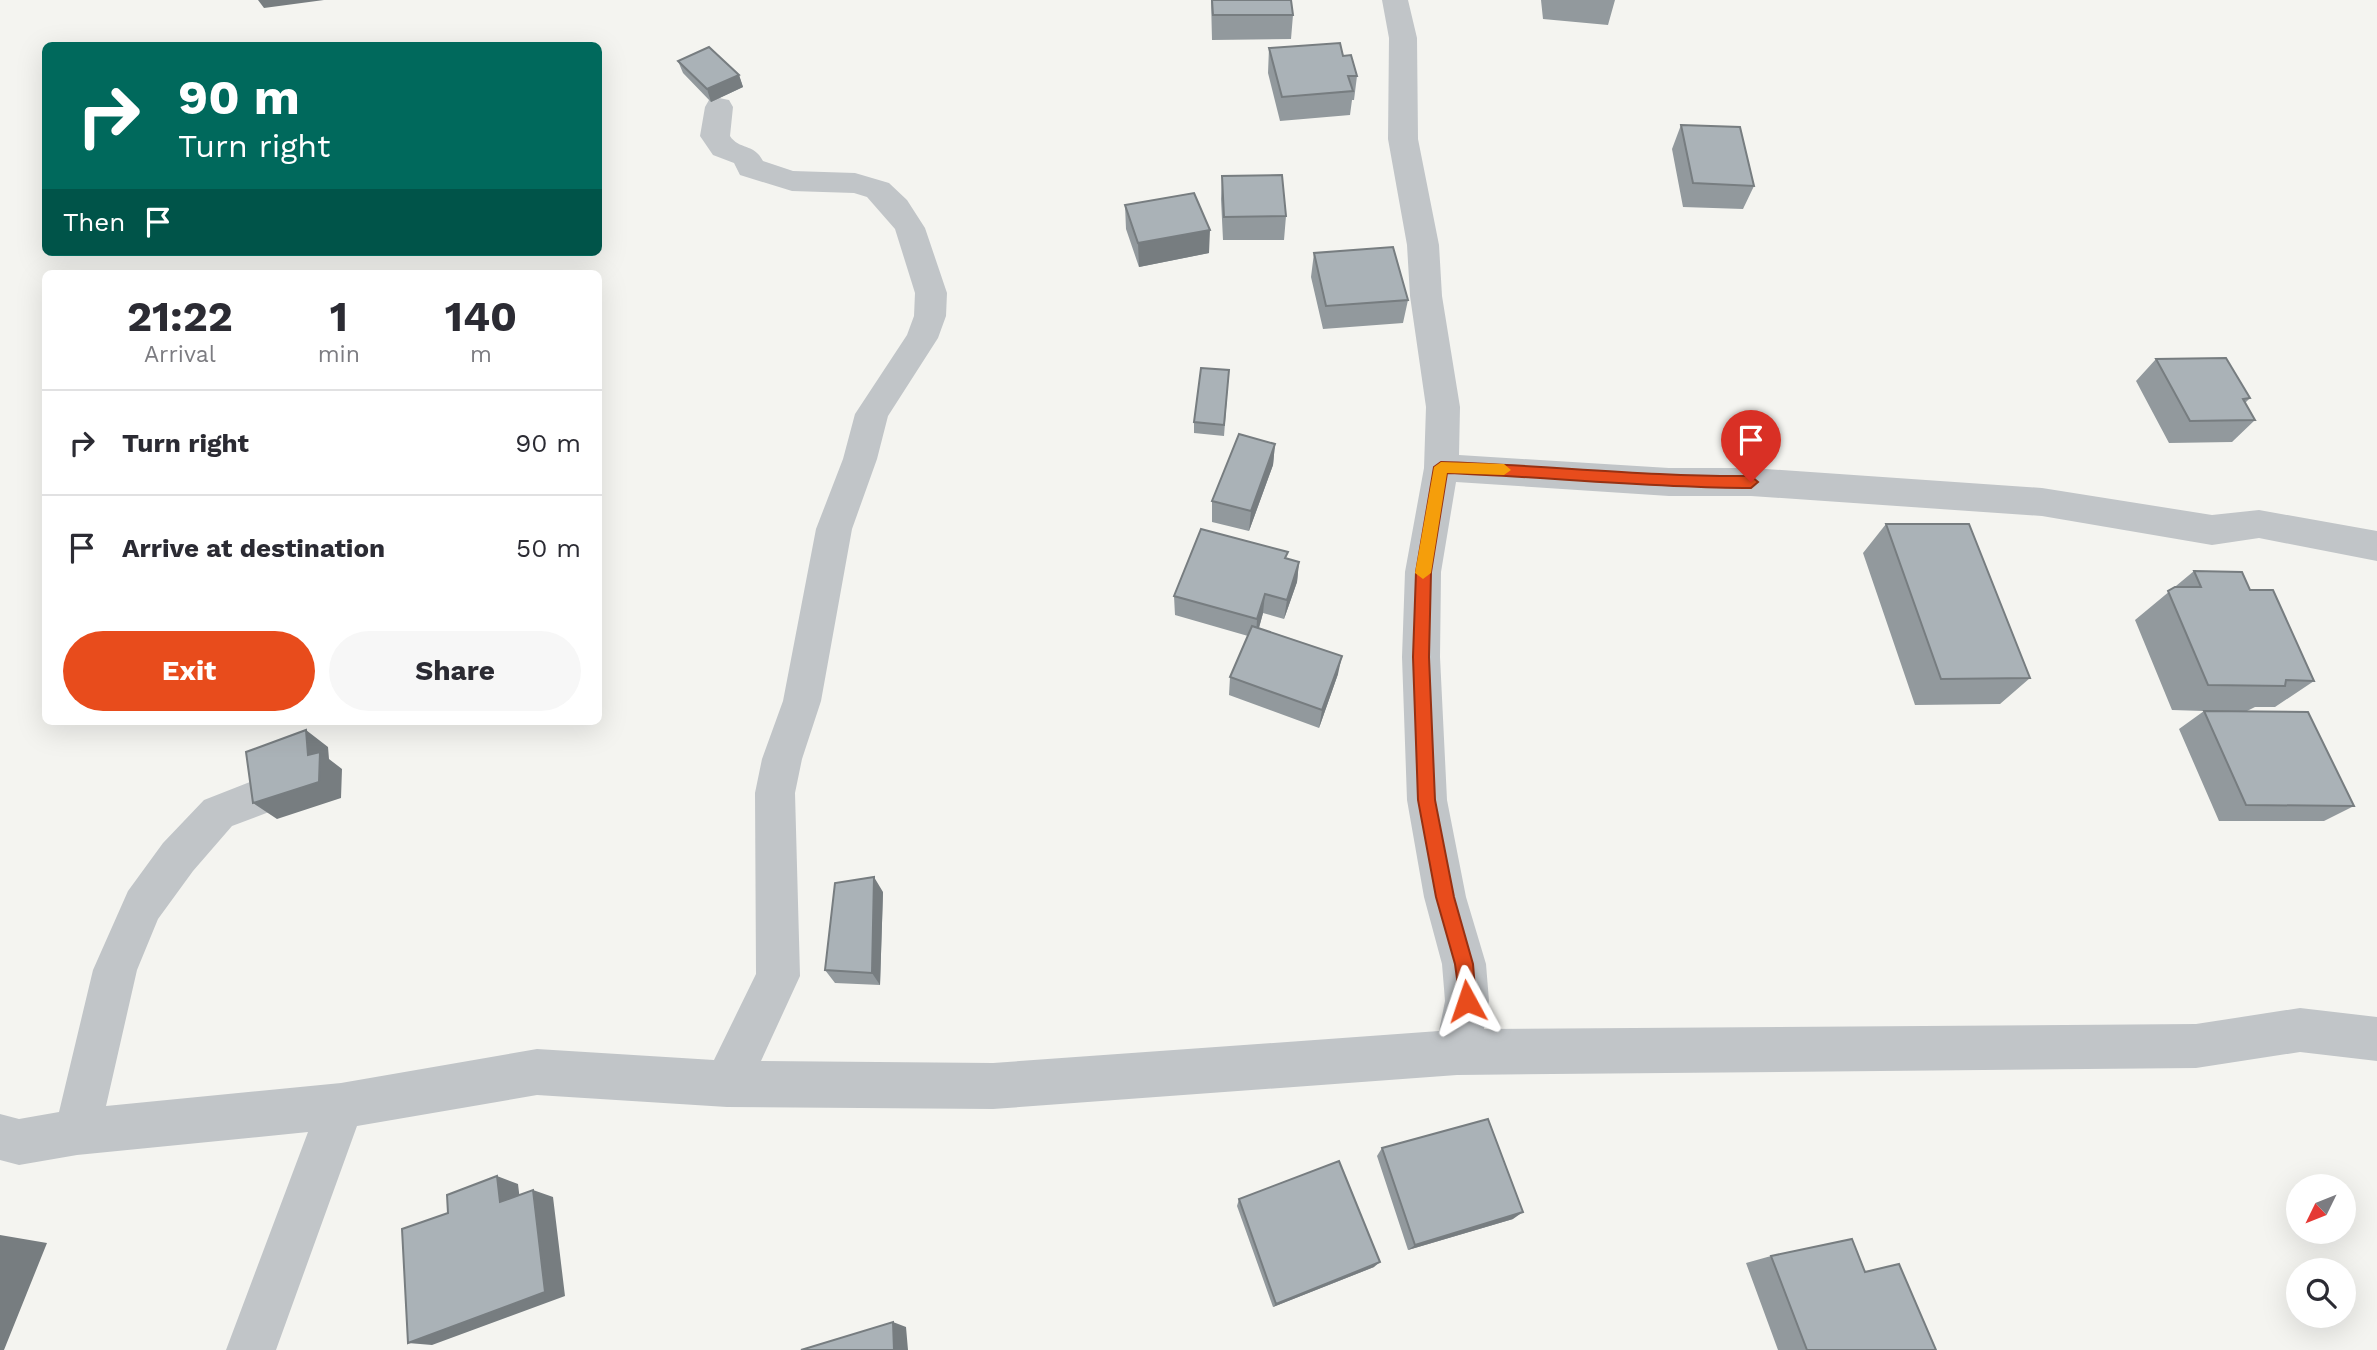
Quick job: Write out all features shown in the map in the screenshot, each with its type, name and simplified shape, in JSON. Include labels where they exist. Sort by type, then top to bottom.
[{"type":"street","points":[[1395,0],[1403,38],[1403,139],[1423,245],[1426,296],[1443,407],[1441,467],[1423,572],[1422,670],[1427,800],[1445,897],[1465,976],[1467,1001],[1457,1052]]},
{"type":"street","points":[[719,107],[715,136],[723,148],[746,157],[751,168],[792,181],[855,183],[878,190],[896,207],[910,228],[931,293],[930,316],[922,338],[872,414],[860,459],[834,529],[802,701],[782,759],[775,793],[774,871],[778,976],[727,1084]]},
{"type":"street","points":[[1441,467],[1669,482],[1751,482],[2042,502],[2212,530],[2259,524],[2377,546]]},
{"type":"street","points":[[77,1132],[115,971],[143,905],[178,857],[218,813],[255,799]]},
{"type":"street","points":[[0,1137],[19,1142],[77,1132],[341,1106],[537,1072],[727,1084],[993,1086],[1457,1052],[2196,1046],[2300,1030],[2377,1039]]},
{"type":"street","points":[[251,1350],[341,1106]]},
{"type":"building","points":[[1212,0],[1291,0],[1293,15],[1213,15]]},
{"type":"building","points":[[1340,43],[1343,56],[1351,55],[1357,76],[1348,76],[1353,91],[1282,97],[1269,48]]},
{"type":"building","points":[[709,47],[739,75],[707,89],[678,61]]},
{"type":"building","points":[[1681,125],[1740,127],[1754,186],[1693,183]]},
{"type":"building","points":[[1282,175],[1286,216],[1224,217],[1222,176]]},
{"type":"building","points":[[1194,193],[1210,230],[1138,243],[1125,205]]},
{"type":"building","points":[[1393,247],[1408,300],[1326,306],[1314,253]]},
{"type":"building","points":[[2226,358],[2250,398],[2243,399],[2255,420],[2190,421],[2156,359]]},
{"type":"building","points":[[1201,368],[1229,370],[1224,425],[1194,422]]},
{"type":"building","points":[[1239,434],[1275,444],[1251,511],[1212,501]]},
{"type":"building","points":[[1886,524],[1969,524],[2030,678],[1941,679]]},
{"type":"building","points":[[1201,529],[1288,552],[1285,558],[1299,562],[1287,600],[1265,594],[1257,619],[1174,596]]},
{"type":"building","points":[[2194,571],[2242,572],[2250,590],[2273,590],[2314,681],[2286,680],[2285,686],[2208,685],[2168,591],[2175,587],[2201,587]]},
{"type":"building","points":[[1252,626],[1342,656],[1322,710],[1230,677]]},
{"type":"building","points":[[2204,711],[2308,712],[2354,806],[2246,805]]},
{"type":"building","points":[[306,730],[308,755],[320,752],[319,782],[253,803],[246,752]]},
{"type":"building","points":[[874,877],[872,973],[825,970],[835,883]]},
{"type":"building","points":[[1488,1119],[1523,1212],[1415,1245],[1382,1148]]},
{"type":"building","points":[[1339,1161],[1380,1262],[1276,1304],[1239,1199]]},
{"type":"building","points":[[497,1176],[500,1202],[533,1190],[545,1292],[408,1343],[402,1229],[448,1213],[447,1195]]},
{"type":"building","points":[[1852,1239],[1865,1272],[1899,1264],[1936,1350],[1807,1350],[1771,1256]]},
{"type":"building","points":[[893,1322],[894,1350],[801,1350]]},
{"type":"slow traffic","points":[[1423,573],[1441,467],[1504,470]]},
{"type":"route","points":[[1467,1001],[1464,964],[1445,897],[1427,800],[1421,657],[1423,572],[1441,467],[1669,482],[1751,482]]}]
